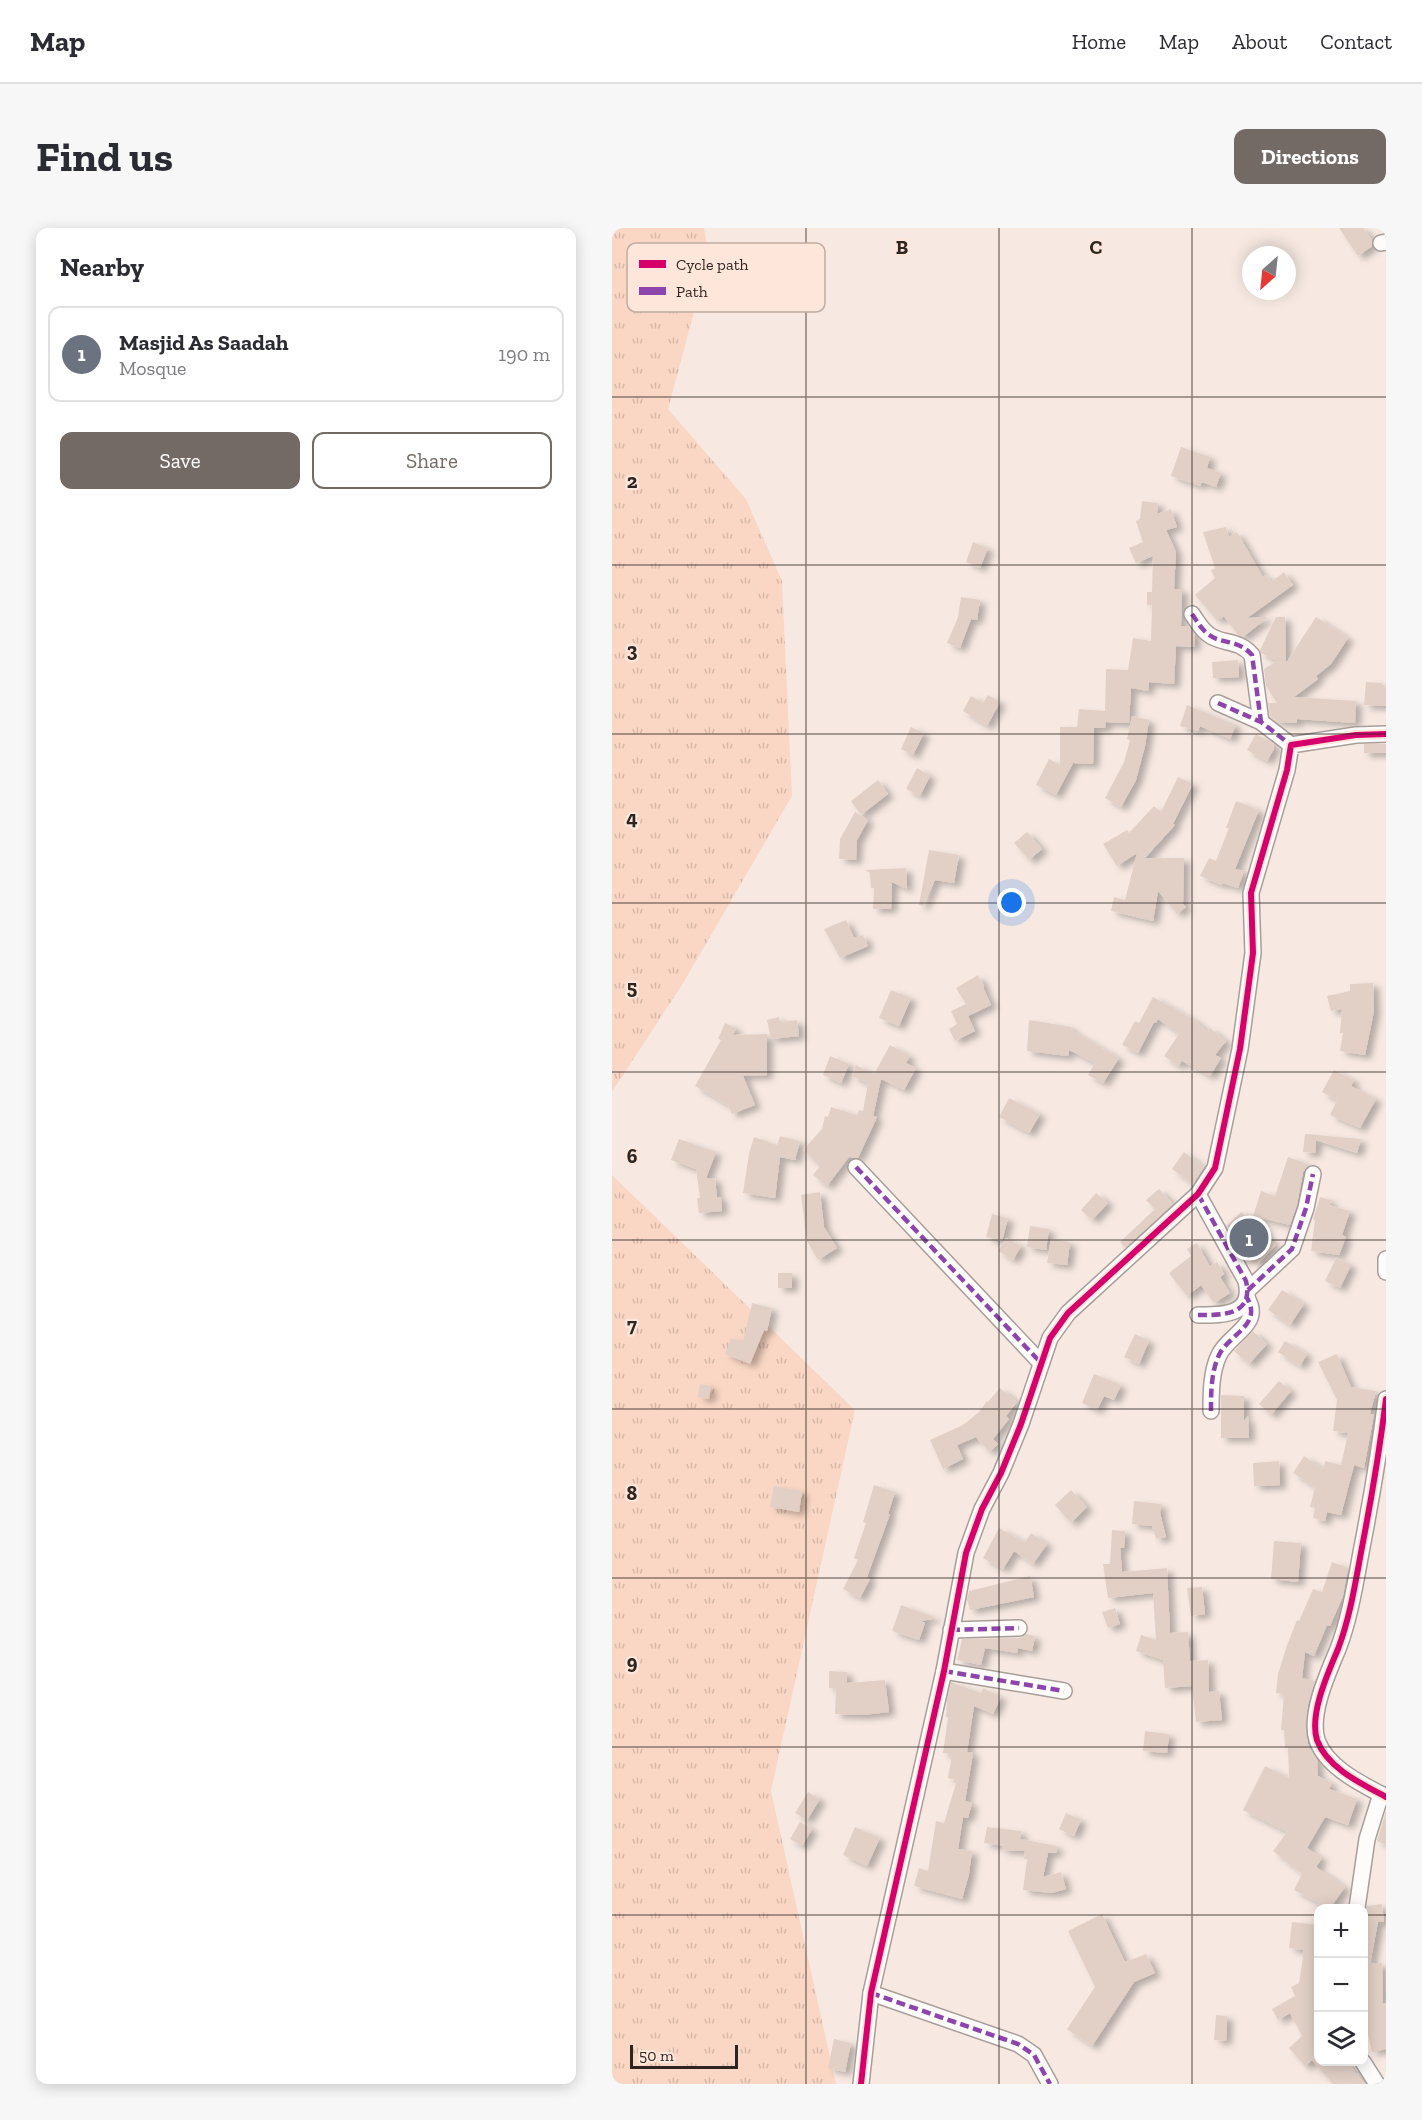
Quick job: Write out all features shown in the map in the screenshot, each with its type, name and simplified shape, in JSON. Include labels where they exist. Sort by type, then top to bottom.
[{"type":"street","points":[[1192,614],[1208,635],[1246,647],[1252,655],[1261,722]]},
{"type":"street","points":[[1218,703],[1261,722],[1291,745],[1356,735],[1386,734]]},
{"type":"street","points":[[861,2084],[871,1993],[944,1671],[966,1553],[982,1509],[1001,1473],[1021,1424],[1050,1338],[1068,1313],[1198,1194],[1215,1168],[1235,1080],[1253,953],[1251,892],[1287,770],[1291,745]]},
{"type":"street","points":[[856,1167],[1041,1363]]},
{"type":"street","points":[[1198,1315],[1221,1315],[1237,1310],[1247,1294],[1292,1249],[1306,1208],[1313,1174]]},
{"type":"street","points":[[1198,1194],[1246,1281],[1247,1294],[1252,1306],[1250,1320],[1239,1334],[1225,1345],[1218,1358],[1211,1393],[1211,1412]]},
{"type":"street","points":[[1386,1258],[1386,1272]]},
{"type":"street","points":[[1358,1904],[1367,1839],[1383,1796],[1342,1770],[1324,1755],[1317,1739],[1316,1718],[1322,1689],[1346,1629],[1380,1448],[1386,1399]]},
{"type":"street","points":[[951,1630],[1019,1628]]},
{"type":"street","points":[[944,1671],[1064,1691]]},
{"type":"street","points":[[871,1993],[1018,2044],[1034,2055],[1050,2084]]},
{"type":"street","points":[[1366,2066],[1377,2084]]},
{"type":"green space","points":[[612,228],[704,228],[707,243],[627,243],[627,312],[694,312],[668,409],[746,499],[782,581],[792,796],[682,985],[612,1092]]},
{"type":"green space","points":[[612,1175],[855,1410],[771,1791],[836,2084],[612,2084]]},
{"type":"building","points":[[1339,228],[1363,228],[1372,240],[1372,246],[1358,256]]},
{"type":"building","points":[[1181,447],[1210,457],[1207,468],[1221,473],[1216,487],[1202,482],[1200,486],[1171,476]]},
{"type":"building","points":[[1142,501],[1158,503],[1157,514],[1171,509],[1177,527],[1166,530],[1176,552],[1174,589],[1182,589],[1181,626],[1189,626],[1195,635],[1194,647],[1176,646],[1174,684],[1149,682],[1148,691],[1131,688],[1129,723],[1106,722],[1105,728],[1094,728],[1093,764],[1073,763],[1056,795],[1036,785],[1049,759],[1060,765],[1060,727],[1077,727],[1079,709],[1105,711],[1106,669],[1128,670],[1133,638],[1151,641],[1152,605],[1147,605],[1147,592],[1152,592],[1153,556],[1136,563],[1129,548],[1143,542],[1136,521],[1140,519]]},
{"type":"building","points":[[1226,527],[1229,537],[1237,532],[1263,577],[1266,575],[1271,582],[1284,572],[1293,585],[1247,618],[1268,617],[1243,637],[1238,635],[1224,616],[1216,619],[1195,595],[1215,578],[1211,571],[1215,568],[1203,532]]},
{"type":"building","points":[[973,542],[988,548],[980,568],[966,562]]},
{"type":"building","points":[[961,597],[980,600],[977,620],[971,619],[960,648],[947,643],[958,617]]},
{"type":"building","points":[[1276,617],[1285,617],[1286,663],[1316,617],[1348,638],[1331,664],[1316,676],[1318,679],[1294,697],[1356,701],[1355,723],[1297,719],[1297,723],[1278,722],[1270,717],[1268,703],[1277,703],[1266,686],[1264,669],[1277,661],[1261,653],[1260,650]]},
{"type":"building","points":[[1238,660],[1239,677],[1213,678],[1212,662]]},
{"type":"building","points":[[1366,682],[1382,683],[1382,686],[1386,687],[1386,706],[1364,705]]},
{"type":"building","points":[[988,695],[1000,702],[987,726],[963,711],[971,696],[983,703]]},
{"type":"building","points":[[1187,705],[1236,725],[1230,739],[1200,726],[1198,731],[1180,726]]},
{"type":"building","points":[[1132,716],[1149,720],[1136,780],[1121,807],[1105,798],[1124,762],[1130,740],[1127,739]]},
{"type":"building","points":[[911,727],[924,733],[913,755],[901,749]]},
{"type":"building","points":[[1256,734],[1274,744],[1274,749],[1267,761],[1247,750]]},
{"type":"building","points":[[1364,744],[1386,744],[1386,753],[1364,753]]},
{"type":"building","points":[[917,768],[930,776],[920,796],[906,789]]},
{"type":"building","points":[[1178,777],[1193,784],[1173,824],[1175,825],[1145,858],[1184,858],[1183,904],[1186,907],[1177,914],[1158,891],[1153,921],[1111,911],[1114,897],[1125,900],[1137,853],[1117,866],[1103,844],[1127,830],[1129,833],[1154,806],[1161,812]]},
{"type":"building","points":[[878,780],[888,794],[861,815],[851,801]]},
{"type":"building","points":[[1236,801],[1259,810],[1235,869],[1244,871],[1238,888],[1222,883],[1222,885],[1200,876],[1209,858],[1216,861],[1229,828],[1226,828]]},
{"type":"building","points":[[855,812],[868,820],[857,840],[856,860],[839,859],[840,839]]},
{"type":"building","points":[[1027,832],[1042,849],[1029,860],[1014,843]]},
{"type":"building","points":[[929,850],[959,855],[954,883],[935,880],[923,906],[919,905]]},
{"type":"building","points":[[906,868],[907,889],[892,882],[891,909],[873,909],[874,888],[871,888],[870,873],[865,870]]},
{"type":"building","points":[[846,920],[854,938],[863,935],[868,946],[840,958],[824,929]]},
{"type":"building","points":[[978,975],[991,1005],[968,1016],[975,1031],[955,1041],[949,1029],[957,1024],[951,1011],[966,1004],[956,988]]},
{"type":"building","points":[[1373,983],[1374,1011],[1365,1055],[1340,1051],[1343,1033],[1340,1033],[1342,1009],[1331,1011],[1327,996],[1350,991],[1350,984]]},
{"type":"building","points":[[891,990],[911,998],[899,1026],[879,1018]]},
{"type":"building","points":[[1153,997],[1193,1019],[1207,1031],[1210,1028],[1226,1041],[1215,1055],[1221,1058],[1210,1076],[1182,1061],[1178,1066],[1164,1056],[1179,1034],[1158,1019],[1156,1023],[1154,1022],[1138,1053],[1122,1045],[1135,1021],[1139,1023]]},
{"type":"building","points":[[779,1017],[780,1022],[797,1020],[799,1036],[771,1039],[767,1020]]},
{"type":"building","points":[[1029,1020],[1072,1027],[1071,1030],[1119,1058],[1103,1083],[1088,1075],[1095,1063],[1069,1050],[1068,1056],[1027,1051]]},
{"type":"building","points":[[725,1023],[736,1028],[733,1035],[767,1034],[767,1075],[743,1076],[755,1105],[732,1114],[728,1105],[695,1086],[721,1040],[718,1039]]},
{"type":"building","points":[[890,1045],[910,1056],[906,1063],[916,1068],[904,1090],[881,1079],[873,1116],[877,1117],[858,1158],[849,1157],[827,1186],[813,1175],[820,1166],[803,1150],[822,1129],[825,1116],[828,1117],[831,1107],[857,1115],[859,1110],[863,1111],[868,1083],[852,1076],[856,1065],[874,1074]]},
{"type":"building","points":[[830,1056],[849,1064],[841,1083],[823,1075]]},
{"type":"building","points":[[1334,1070],[1354,1080],[1351,1086],[1376,1099],[1360,1128],[1330,1115],[1337,1100],[1322,1092]]},
{"type":"building","points":[[1009,1098],[1040,1114],[1029,1133],[999,1117]]},
{"type":"building","points":[[1305,1134],[1361,1139],[1357,1153],[1316,1140],[1315,1153],[1303,1152]]},
{"type":"building","points":[[780,1136],[800,1141],[795,1160],[780,1157],[775,1198],[743,1193],[754,1137],[777,1145]]},
{"type":"building","points":[[679,1139],[716,1152],[706,1178],[715,1178],[717,1197],[721,1197],[722,1211],[699,1213],[697,1198],[700,1198],[696,1169],[671,1160]]},
{"type":"building","points":[[1184,1152],[1204,1167],[1193,1184],[1172,1169]]},
{"type":"building","points":[[1288,1157],[1308,1164],[1303,1172],[1297,1205],[1290,1225],[1253,1216],[1261,1191],[1275,1196]]},
{"type":"building","points":[[1159,1189],[1173,1204],[1125,1248],[1120,1242],[1155,1209],[1146,1200]]},
{"type":"building","points":[[820,1192],[824,1227],[837,1248],[818,1260],[807,1241],[801,1195]]},
{"type":"building","points":[[1096,1193],[1108,1203],[1092,1220],[1081,1210]]},
{"type":"building","points":[[1320,1197],[1331,1200],[1329,1205],[1350,1211],[1342,1235],[1346,1237],[1339,1255],[1311,1251],[1315,1220],[1313,1219]]},
{"type":"building","points":[[1241,1212],[1276,1245],[1257,1265],[1239,1247],[1227,1226]]},
{"type":"building","points":[[992,1214],[1008,1218],[1002,1241],[986,1237]]},
{"type":"building","points":[[1030,1226],[1049,1229],[1046,1250],[1027,1247]]},
{"type":"building","points":[[1006,1238],[1021,1246],[1013,1260],[998,1251]]},
{"type":"building","points":[[1051,1239],[1070,1242],[1067,1265],[1047,1263]]},
{"type":"building","points":[[1197,1243],[1210,1267],[1217,1262],[1224,1274],[1220,1277],[1230,1293],[1214,1303],[1201,1285],[1187,1296],[1169,1273],[1191,1256],[1187,1249]]},
{"type":"building","points":[[1336,1258],[1351,1265],[1340,1288],[1325,1281]]},
{"type":"building","points":[[778,1273],[792,1273],[792,1288],[778,1288]]},
{"type":"building","points":[[1282,1290],[1304,1304],[1290,1325],[1268,1310]]},
{"type":"building","points":[[752,1303],[772,1308],[767,1331],[764,1330],[750,1364],[725,1354],[731,1338],[743,1342]]},
{"type":"building","points":[[1253,1331],[1267,1344],[1249,1364],[1234,1351]]},
{"type":"building","points":[[1135,1334],[1149,1341],[1139,1364],[1124,1357]]},
{"type":"building","points":[[1285,1341],[1307,1354],[1300,1366],[1278,1352]]},
{"type":"building","points":[[1337,1354],[1351,1387],[1376,1391],[1370,1414],[1374,1414],[1364,1468],[1354,1465],[1341,1515],[1327,1512],[1325,1521],[1313,1518],[1315,1508],[1310,1507],[1315,1487],[1293,1473],[1304,1456],[1323,1469],[1325,1461],[1341,1465],[1348,1433],[1333,1431],[1337,1400],[1318,1362]]},
{"type":"building","points":[[1094,1374],[1121,1385],[1114,1400],[1104,1396],[1097,1410],[1082,1403]]},
{"type":"building","points":[[1279,1381],[1291,1391],[1271,1415],[1259,1404]]},
{"type":"building","points":[[700,1384],[711,1386],[709,1399],[698,1397]]},
{"type":"building","points":[[1000,1388],[1017,1402],[1006,1416],[1009,1419],[993,1439],[998,1444],[989,1452],[976,1437],[957,1445],[963,1459],[943,1469],[930,1440],[963,1425],[979,1412]]},
{"type":"building","points":[[1221,1395],[1244,1396],[1244,1421],[1248,1416],[1249,1438],[1221,1438]]},
{"type":"building","points":[[1279,1461],[1280,1485],[1254,1486],[1253,1463]]},
{"type":"building","points":[[874,1485],[895,1492],[888,1514],[890,1514],[867,1577],[870,1579],[860,1598],[843,1589],[858,1560],[854,1558],[866,1523],[863,1522]]},
{"type":"building","points":[[774,1486],[802,1491],[799,1512],[770,1507]]},
{"type":"building","points":[[1071,1490],[1087,1507],[1071,1523],[1055,1505]]},
{"type":"building","points":[[1134,1501],[1161,1504],[1160,1513],[1166,1537],[1156,1539],[1152,1526],[1132,1524]]},
{"type":"building","points":[[999,1528],[1025,1542],[1031,1533],[1047,1544],[1033,1564],[1014,1551],[1003,1569],[983,1558]]},
{"type":"building","points":[[1112,1530],[1125,1531],[1124,1548],[1120,1548],[1122,1572],[1167,1568],[1170,1633],[1188,1632],[1190,1661],[1208,1660],[1209,1692],[1219,1691],[1222,1720],[1196,1722],[1192,1686],[1165,1688],[1163,1660],[1136,1651],[1141,1635],[1156,1640],[1153,1593],[1108,1598],[1103,1564],[1110,1564]]},
{"type":"building","points":[[1274,1541],[1301,1543],[1298,1582],[1271,1579]]},
{"type":"building","points":[[1332,1562],[1348,1568],[1343,1596],[1330,1626],[1327,1625],[1314,1656],[1305,1652],[1302,1678],[1315,1681],[1308,1705],[1306,1731],[1308,1744],[1317,1760],[1318,1776],[1332,1783],[1329,1789],[1357,1799],[1348,1825],[1325,1817],[1307,1848],[1322,1858],[1316,1867],[1345,1887],[1333,1904],[1319,1904],[1294,1890],[1302,1874],[1273,1851],[1287,1832],[1243,1810],[1265,1766],[1289,1778],[1288,1747],[1285,1748],[1284,1730],[1281,1730],[1284,1694],[1276,1693],[1278,1674],[1297,1620],[1299,1621],[1313,1589],[1322,1592]]},
{"type":"building","points":[[1030,1576],[1034,1597],[970,1610],[967,1599],[969,1591]]},
{"type":"building","points":[[1202,1587],[1205,1614],[1191,1616],[1187,1588]]},
{"type":"building","points":[[901,1605],[937,1618],[921,1621],[925,1623],[919,1640],[892,1631]]},
{"type":"building","points":[[1115,1608],[1120,1624],[1108,1628],[1102,1612]]},
{"type":"building","points":[[1026,1634],[1035,1636],[1032,1651],[1018,1648],[1017,1653],[985,1648],[981,1665],[957,1660],[962,1639],[1019,1638]]},
{"type":"building","points":[[829,1671],[847,1672],[847,1683],[885,1680],[889,1712],[863,1715],[835,1714],[836,1689],[829,1688]]},
{"type":"building","points":[[951,1682],[981,1693],[983,1688],[1001,1697],[993,1714],[974,1706],[967,1752],[973,1753],[965,1801],[972,1803],[968,1818],[963,1817],[958,1849],[972,1851],[962,1899],[914,1886],[919,1868],[928,1871],[936,1821],[944,1823],[957,1780],[948,1778],[952,1754],[943,1753],[948,1717],[946,1717],[947,1700]]},
{"type":"building","points":[[1145,1731],[1169,1734],[1167,1753],[1143,1751]]},
{"type":"building","points":[[808,1792],[820,1799],[807,1820],[795,1813]]},
{"type":"building","points":[[1386,1811],[1386,1845],[1377,1841]]},
{"type":"building","points":[[1066,1813],[1081,1820],[1074,1836],[1059,1829]]},
{"type":"building","points":[[800,1822],[812,1829],[802,1846],[790,1839]]},
{"type":"building","points":[[855,1827],[880,1838],[867,1866],[843,1855]]},
{"type":"building","points":[[987,1827],[1021,1831],[1020,1839],[1057,1846],[1056,1853],[1048,1853],[1043,1877],[1061,1872],[1066,1889],[1052,1893],[1023,1890],[1027,1859],[1024,1859],[1025,1851],[1002,1850],[1003,1846],[984,1843]]},
{"type":"building","points":[[1382,1904],[1384,1922],[1378,1922],[1370,1963],[1382,1963],[1383,2004],[1386,2003],[1386,2049],[1372,2052],[1368,2034],[1368,1906]]},
{"type":"building","points":[[1102,1914],[1125,1962],[1146,1954],[1155,1973],[1134,1982],[1092,2046],[1067,2029],[1095,1987],[1068,1931]]},
{"type":"building","points":[[1292,1922],[1314,1925],[1314,2062],[1312,2060],[1305,2066],[1289,2048],[1302,2036],[1290,2013],[1278,2020],[1272,2009],[1295,1996],[1291,1987],[1299,1983],[1304,1950],[1289,1948]]},
{"type":"building","points":[[1216,2015],[1227,2016],[1226,2041],[1214,2040]]},
{"type":"building","points":[[834,2039],[851,2043],[845,2072],[828,2068]]},
{"type":"building","points":[[1317,2066],[1350,2066],[1365,2084],[1333,2084]]},
{"type":"marked path","points":[[1192,614],[1208,634],[1218,640],[1241,646],[1252,655],[1261,722]]},
{"type":"marked path","points":[[1218,703],[1261,722],[1291,745]]},
{"type":"marked path","points":[[856,1167],[1041,1363]]},
{"type":"marked path","points":[[1248,1290],[1292,1249],[1306,1208],[1313,1174]]},
{"type":"marked path","points":[[1198,1194],[1246,1281],[1247,1293],[1241,1307],[1234,1311],[1217,1315],[1198,1315]]},
{"type":"marked path","points":[[1211,1411],[1214,1368],[1224,1348],[1248,1322],[1251,1307],[1247,1298]]},
{"type":"marked path","points":[[951,1630],[1019,1628]]},
{"type":"marked path","points":[[944,1671],[1064,1691]]},
{"type":"marked path","points":[[871,1993],[1018,2044],[1034,2055],[1050,2084]]},
{"type":"cycle path","points":[[861,2084],[871,1993],[944,1671],[966,1553],[982,1509],[1001,1473],[1021,1424],[1050,1338],[1068,1313],[1198,1194],[1215,1168],[1240,1049],[1253,953],[1251,893],[1287,770],[1291,745],[1356,735],[1386,734]]},
{"type":"cycle path","points":[[1386,1399],[1373,1489],[1353,1596],[1343,1636],[1317,1706],[1315,1730],[1322,1750],[1337,1767],[1356,1781],[1386,1797]]},
{"type":"place","name":"Masjid As Saadah","points":[[1249,1238]]}]
